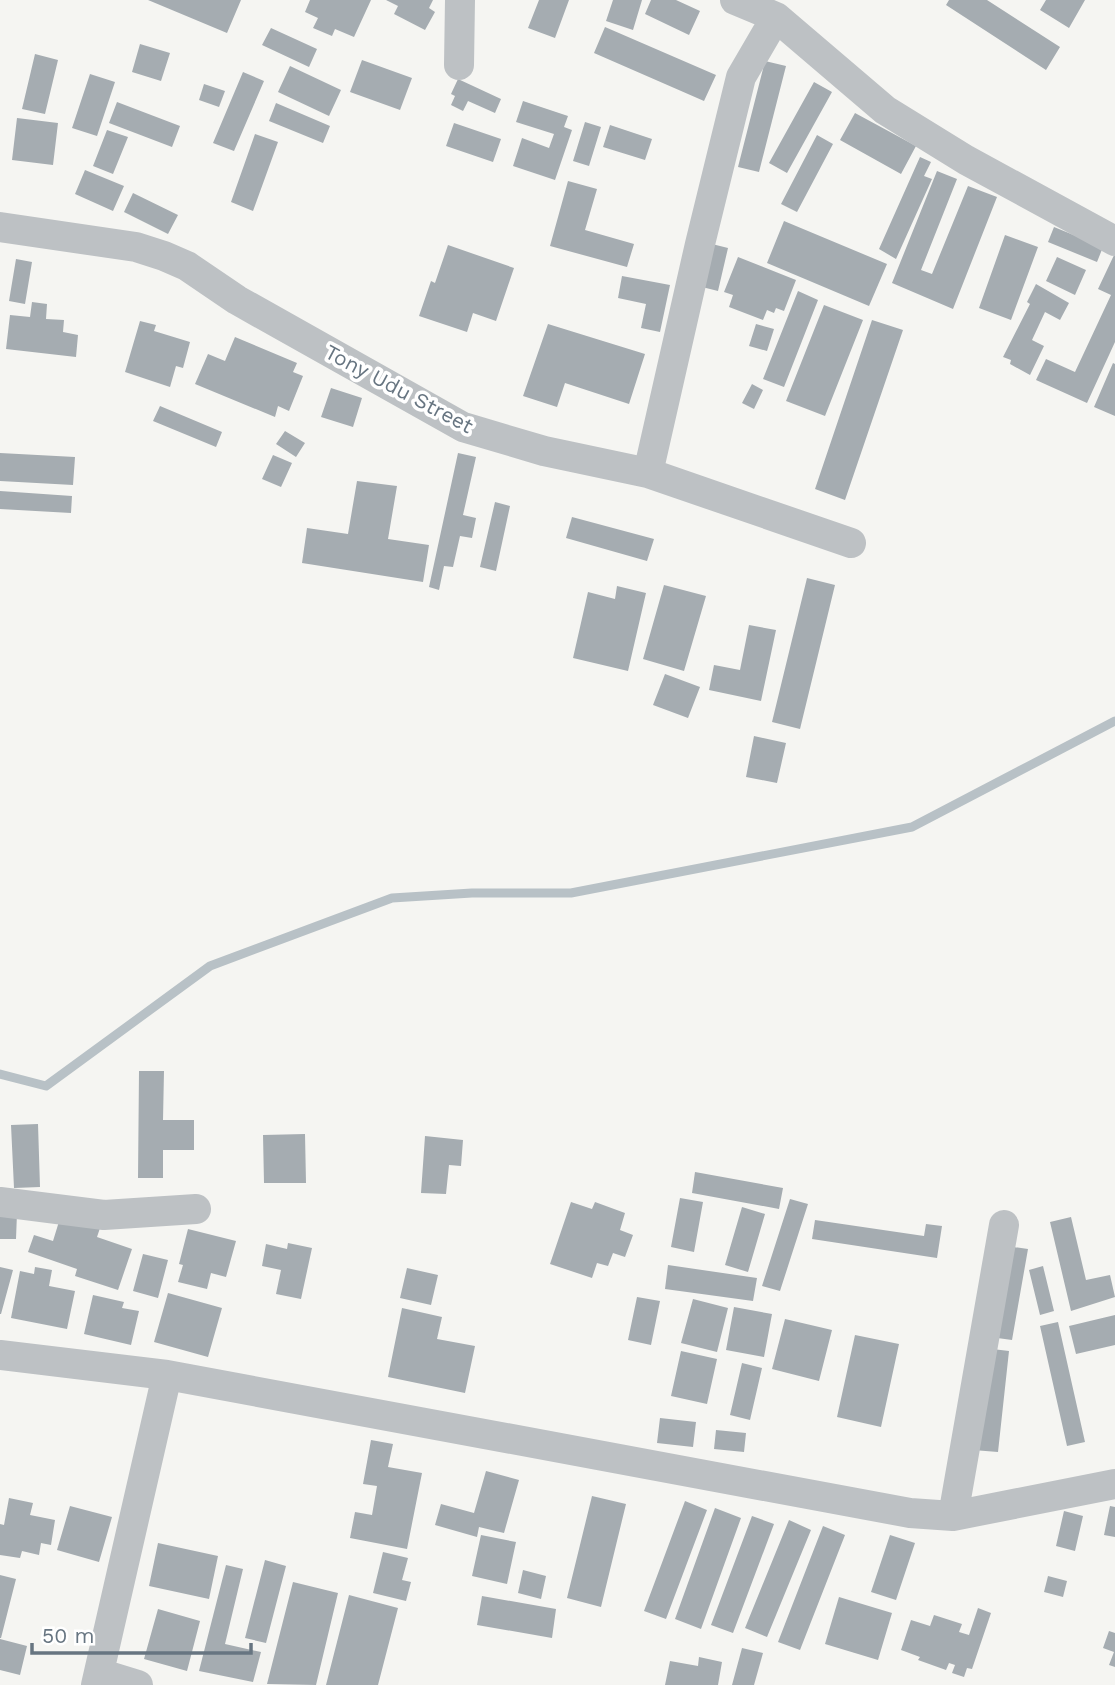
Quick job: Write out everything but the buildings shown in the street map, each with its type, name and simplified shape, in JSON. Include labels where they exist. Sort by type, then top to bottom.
[{"type":"street","points":[[459,65],[460,0]]},
{"type":"street","points":[[735,0],[776,18],[885,110],[966,160],[1115,241]]},
{"type":"street","points":[[648,473],[741,78],[776,18]]},
{"type":"street","name":"Tony Udu Street","points":[[0,227],[136,247],[164,256],[187,266],[237,300],[463,427],[544,451],[648,473],[851,543]]},
{"type":"street","points":[[0,1202],[104,1214],[196,1209]]},
{"type":"street","points":[[953,1516],[1004,1225]]},
{"type":"street","points":[[0,1355],[167,1375],[910,1513],[953,1516],[1115,1484]]},
{"type":"street","points":[[138,1685],[97,1679],[167,1375]]},
{"type":"waterway","points":[[0,1074],[46,1086],[210,966],[392,898],[472,893],[571,893],[912,827],[1115,721]]}]
